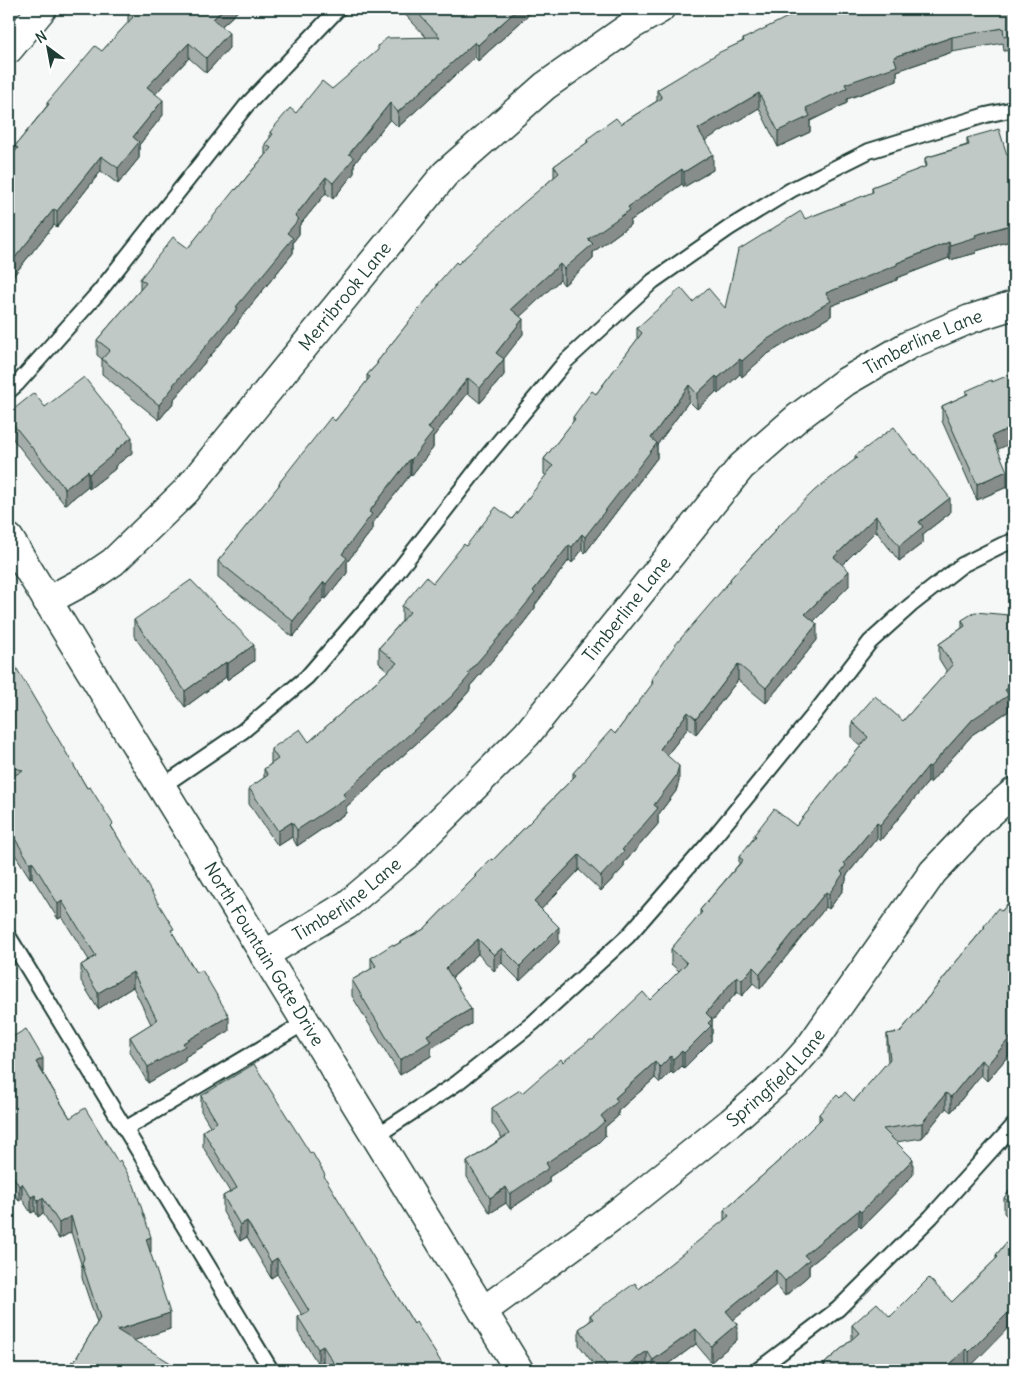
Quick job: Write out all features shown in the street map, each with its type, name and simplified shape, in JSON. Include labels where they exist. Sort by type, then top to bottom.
[{"type":"street","points":[[9,49],[42,9]]},
{"type":"street","name":"Merribrook Lane","points":[[47,601],[88,579],[113,562],[186,491],[445,174],[545,86],[632,25],[660,9]]},
{"type":"street","name":"Timberline Lane","points":[[264,954],[347,905],[405,856],[527,734],[742,467],[797,418],[845,382],[910,345],[970,319],[1014,305]]},
{"type":"street","name":"North Fountain Gate Drive","points":[[9,538],[519,1370]]},
{"type":"street","name":"Springfield Lane","points":[[483,1311],[620,1210],[732,1122],[785,1075],[809,1048],[933,872],[982,820],[1014,792]]},
{"type":"lane","points":[[9,391],[99,292],[246,106],[338,9]]},
{"type":"lane","points":[[161,787],[243,731],[307,677],[391,580],[488,455],[566,361],[653,281],[729,228],[791,190],[869,151],[986,114],[1014,109]]},
{"type":"lane","points":[[376,1136],[457,1083],[533,1023],[628,936],[721,828],[812,717],[870,642],[910,605],[962,565],[1014,541]]},
{"type":"lane","points":[[9,937],[271,1370]]},
{"type":"lane","points":[[125,1129],[306,1022]]},
{"type":"lane","points":[[758,1370],[838,1309],[931,1217],[1014,1125]]},
{"type":"building","points":[[131,9],[224,9],[213,19],[229,33],[206,58],[189,43],[147,87],[163,100],[133,137],[139,142],[118,168],[101,156],[57,211],[54,209],[9,265],[9,159],[18,148],[15,146],[49,104],[47,103],[95,46],[102,51],[133,17],[128,12]]},
{"type":"building","points":[[414,9],[518,9],[478,45],[475,42],[398,112],[390,103],[349,154],[354,158],[333,183],[326,177],[295,216],[299,219],[287,233],[293,238],[236,307],[238,308],[173,385],[159,405],[102,359],[110,350],[97,340],[146,283],[140,279],[173,237],[188,248],[235,189],[271,148],[265,144],[273,134],[270,132],[290,108],[296,113],[322,81],[332,89],[378,50],[378,46],[387,38],[440,37]]},
{"type":"building","points":[[809,9],[1014,9],[1014,34],[1004,36],[1003,28],[952,37],[894,57],[897,66],[845,84],[847,88],[806,108],[810,116],[778,131],[759,93],[698,129],[713,154],[684,172],[682,169],[628,207],[630,210],[588,239],[593,244],[564,269],[560,264],[511,309],[523,319],[496,353],[504,359],[480,388],[468,378],[428,428],[433,432],[369,512],[372,514],[342,554],[347,558],[326,584],[324,582],[293,621],[218,561],[331,417],[335,421],[370,377],[367,375],[437,284],[456,262],[458,264],[520,206],[559,173],[554,166],[588,142],[587,139],[616,118],[621,124],[662,98],[657,90],[720,52],[744,41],[743,39],[800,11]]},
{"type":"building","points":[[999,129],[1007,155],[1014,153],[1014,224],[975,235],[976,237],[950,245],[949,242],[826,293],[831,301],[766,340],[742,361],[740,359],[718,378],[716,376],[697,394],[689,385],[651,438],[657,443],[585,537],[582,534],[572,547],[569,545],[533,591],[535,593],[468,673],[470,675],[452,696],[343,794],[346,798],[297,830],[292,822],[278,831],[249,788],[268,775],[264,769],[278,759],[271,749],[300,729],[309,742],[397,663],[379,648],[410,612],[402,606],[426,577],[433,583],[464,544],[466,546],[496,507],[512,519],[553,466],[544,459],[575,419],[573,417],[592,391],[596,394],[642,333],[637,328],[681,288],[693,302],[708,288],[725,308],[738,250],[801,211],[805,219],[873,192],[872,187],[927,166],[925,158],[969,145],[967,138]]},
{"type":"building","points":[[1014,373],[1014,426],[992,436],[1007,471],[977,484],[942,406],[968,394],[966,391],[991,380],[992,382]]},
{"type":"building","points":[[84,377],[132,437],[89,474],[88,471],[65,489],[9,419],[9,413],[34,393],[45,407]]},
{"type":"building","points":[[894,427],[950,498],[919,522],[923,527],[899,546],[876,516],[834,557],[849,571],[805,614],[817,624],[766,688],[738,664],[696,719],[688,712],[660,749],[679,766],[676,776],[654,805],[658,808],[622,850],[624,851],[601,876],[579,855],[534,902],[559,927],[520,966],[502,948],[494,955],[478,939],[446,968],[471,1009],[427,1035],[431,1041],[400,1060],[352,980],[376,966],[371,958],[393,944],[394,946],[424,929],[491,859],[493,860],[576,775],[573,773],[611,730],[615,734],[653,683],[652,678],[676,644],[775,529],[815,490],[857,458],[855,456]]},
{"type":"building","points":[[191,580],[254,645],[185,691],[134,620]]},
{"type":"building","points":[[975,612],[1009,615],[1014,623],[1014,684],[1005,690],[1009,695],[973,719],[930,767],[928,766],[880,825],[877,823],[844,863],[846,865],[841,872],[843,874],[829,894],[826,892],[760,974],[753,967],[742,980],[737,976],[706,1013],[712,1019],[708,1023],[711,1026],[684,1053],[682,1051],[673,1059],[671,1056],[660,1067],[655,1062],[615,1098],[618,1101],[601,1116],[605,1121],[595,1130],[546,1163],[549,1168],[510,1194],[506,1187],[490,1198],[467,1162],[509,1134],[492,1108],[520,1090],[522,1093],[561,1059],[563,1062],[590,1040],[593,1040],[643,992],[650,1000],[687,963],[671,949],[702,912],[700,910],[743,860],[739,857],[774,809],[796,826],[868,737],[852,722],[875,696],[903,721],[953,665],[939,644],[965,626],[962,620]]},
{"type":"building","points":[[9,659],[12,665],[14,664],[87,788],[90,787],[113,824],[111,826],[174,929],[171,930],[196,973],[202,970],[229,1016],[183,1043],[185,1046],[148,1067],[130,1037],[157,1020],[133,972],[98,993],[81,965],[96,956],[62,901],[58,904],[32,861],[30,863],[9,829],[9,779],[23,770],[9,767]]},
{"type":"building","points":[[1014,895],[1014,1033],[987,1065],[981,1060],[951,1097],[946,1093],[922,1123],[883,1129],[913,1159],[861,1212],[859,1210],[804,1255],[809,1260],[785,1281],[776,1270],[726,1311],[737,1324],[711,1346],[696,1329],[653,1360],[647,1351],[621,1370],[610,1370],[579,1329],[593,1319],[590,1315],[635,1283],[639,1289],[729,1216],[724,1210],[781,1159],[822,1118],[819,1114],[837,1095],[840,1098],[845,1092],[854,1101],[890,1059],[887,1034],[900,1032],[985,927],[998,908],[1002,911]]},
{"type":"building","points":[[26,1029],[43,1058],[36,1062],[70,1118],[85,1108],[118,1162],[120,1160],[134,1185],[151,1237],[146,1239],[170,1313],[117,1330],[182,1370],[66,1370],[72,1361],[74,1362],[100,1318],[82,1263],[84,1258],[71,1216],[59,1223],[43,1198],[38,1201],[35,1195],[31,1197],[22,1183],[19,1186],[9,1169],[9,1039]]},
{"type":"building","points":[[254,1064],[310,1153],[312,1152],[324,1176],[414,1324],[416,1322],[446,1370],[380,1370],[380,1368],[376,1370],[338,1370],[323,1346],[318,1349],[298,1317],[309,1311],[277,1258],[271,1262],[247,1221],[240,1225],[223,1196],[237,1188],[203,1131],[217,1122],[201,1096]]},
{"type":"building","points":[[1014,1185],[1014,1206],[1004,1198]]},
{"type":"building","points":[[1014,1233],[1014,1307],[969,1352],[966,1349],[944,1370],[818,1370],[859,1333],[852,1325],[877,1303],[890,1317],[929,1278],[952,1302],[998,1257],[996,1255]]}]
